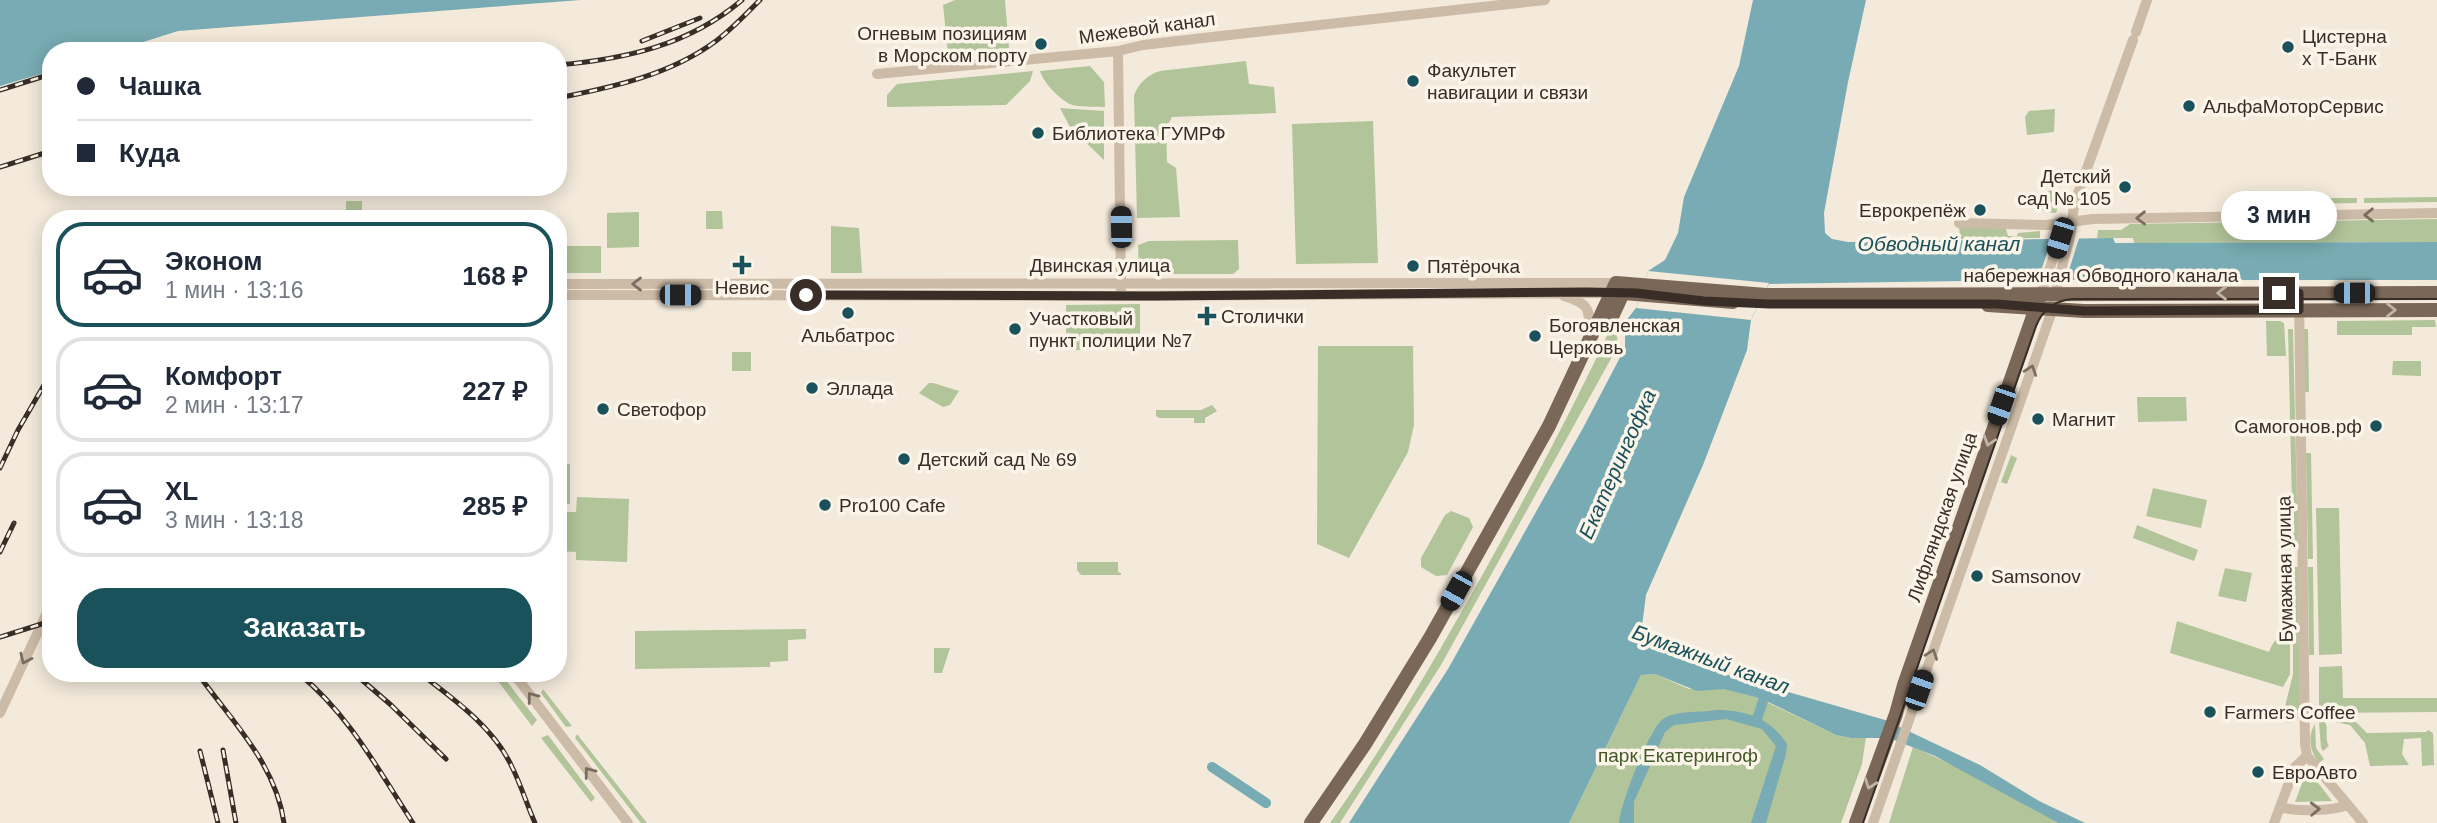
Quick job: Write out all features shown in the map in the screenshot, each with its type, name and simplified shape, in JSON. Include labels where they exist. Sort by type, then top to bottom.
[{"type":"main road","name":"набережная Обводного канала","points":[[1641,289],[1763,299],[1997,304],[2048,294],[2437,292]]},
{"type":"main road","name":"Двинская улица","points":[[1617,290],[1641,289]]},
{"type":"main road","points":[[1311,823],[1365,744],[1430,638],[1549,426],[1589,341],[1617,290]]},
{"type":"main road","points":[[1323,823],[1374,748],[1438,643],[1558,429],[1617,290]]},
{"type":"main road","name":"набережная Обводного канала","points":[[2048,294],[2084,311],[2437,310]]},
{"type":"main road","name":"Лифляндская улица","points":[[1891,747],[1902,716],[1904,685],[2048,294]]},
{"type":"main road","points":[[1856,823],[1891,747]]},
{"type":"street","name":"Межевой канал","points":[[877,74],[1118,51],[1155,44],[1545,0]]},
{"type":"street","points":[[2048,294],[2070,222],[2147,0]]},
{"type":"street","points":[[1118,51],[1121,296]]},
{"type":"street","points":[[1959,223],[2046,225],[2100,219],[2437,213]]},
{"type":"street","name":"Двинская улица","points":[[567,284],[1121,284],[1617,290]]},
{"type":"street","name":"Двинская улица","points":[[567,295],[1121,296],[1555,293],[1617,290]]},
{"type":"street","points":[[1555,293],[1581,302],[1587,307],[1590,315],[1589,341]]},
{"type":"street","name":"Бумажная улица","points":[[2299,293],[2307,756]]},
{"type":"street","points":[[0,713],[42,623]]},
{"type":"street","points":[[520,682],[628,823]]},
{"type":"street","points":[[1873,823],[1891,747]]},
{"type":"street","points":[[2274,823],[2295,767],[2307,756],[2363,823]]},
{"type":"street","points":[[2281,807],[2340,808],[2347,805]]},
{"type":"green space","points":[[955,0],[1005,0],[1009,48],[948,53],[943,5]]},
{"type":"green space","points":[[1246,61],[1249,84],[1274,87],[1276,113],[1172,117],[1166,128],[1167,162],[1176,168],[1180,217],[1137,218],[1134,96],[1138,88],[1147,77],[1160,71]]},
{"type":"green space","points":[[1090,66],[1104,82],[1105,107],[1070,104],[1052,90],[1040,71]]},
{"type":"green space","points":[[1033,71],[1030,81],[1006,105],[887,107],[887,95],[897,84]]},
{"type":"green space","points":[[1060,108],[1104,111],[1104,160],[1070,127]]},
{"type":"green space","points":[[2055,109],[2054,132],[2027,135],[2025,117],[2029,111]]},
{"type":"green space","points":[[1373,121],[1378,263],[1296,264],[1292,124]]},
{"type":"green space","points":[[2050,190],[2063,193],[2056,213],[2040,209]]},
{"type":"green space","points":[[2437,197],[2437,202],[2364,203],[2364,198]]},
{"type":"green space","points":[[2302,198],[2357,198],[2357,203],[2302,204]]},
{"type":"green space","points":[[346,201],[362,201],[362,210],[346,210]]},
{"type":"green space","points":[[706,211],[722,211],[723,229],[706,229]]},
{"type":"green space","points":[[639,212],[639,247],[607,248],[607,213]]},
{"type":"green space","points":[[2437,219],[2437,242],[2134,243],[2133,238],[2097,238],[2098,230],[2121,230],[2130,224]]},
{"type":"green space","points":[[831,226],[859,228],[862,273],[831,273]]},
{"type":"green space","points":[[1959,226],[2006,229],[2008,236],[2040,231],[2040,238],[1960,239]]},
{"type":"green space","points":[[1238,240],[1239,269],[1233,274],[1139,274],[1138,245],[1149,241]]},
{"type":"green space","points":[[567,246],[601,246],[601,273],[567,273]]},
{"type":"green space","points":[[1140,304],[1140,350],[1066,350],[1066,305]]},
{"type":"green space","points":[[1615,319],[1618,346],[1441,665],[1340,823],[1330,823],[1406,707],[1475,588],[1548,455]]},
{"type":"green space","points":[[2435,320],[2436,327],[2412,327],[2412,335],[2337,335],[2337,321]]},
{"type":"green space","points":[[2266,321],[2284,323],[2286,356],[2267,356]]},
{"type":"green space","points":[[2288,329],[2293,329],[2298,545],[2293,546]]},
{"type":"green space","points":[[2303,329],[2308,329],[2309,392],[2305,392]]},
{"type":"green space","points":[[1318,346],[1413,346],[1414,425],[1408,452],[1349,558],[1317,544]]},
{"type":"green space","points":[[732,352],[751,352],[751,371],[732,371]]},
{"type":"green space","points":[[2393,361],[2421,361],[2421,376],[2392,375]]},
{"type":"green space","points":[[929,383],[959,391],[950,405],[943,407],[919,393]]},
{"type":"green space","points":[[2137,397],[2186,397],[2187,421],[2138,422]]},
{"type":"green space","points":[[1212,405],[1217,411],[1205,418],[1205,423],[1194,423],[1194,418],[1156,416],[1156,410],[1201,410]]},
{"type":"green space","points":[[2306,453],[2311,453],[2313,559],[2308,559]]},
{"type":"green space","points":[[2011,455],[2017,458],[2007,484],[2001,482]]},
{"type":"green space","points":[[567,464],[570,464],[570,504],[567,504]]},
{"type":"green space","points":[[2153,488],[2207,500],[2201,528],[2146,516]]},
{"type":"green space","points":[[577,497],[629,499],[627,562],[576,560],[576,552],[567,552],[567,512],[576,512]]},
{"type":"green space","points":[[2316,508],[2339,508],[2342,654],[2319,655]]},
{"type":"green space","points":[[1451,511],[1469,518],[1473,527],[1447,575],[1436,576],[1421,567],[1421,558],[1445,515]]},
{"type":"green space","points":[[2137,525],[2198,550],[2194,561],[2133,538]]},
{"type":"green space","points":[[1077,562],[1118,562],[1118,572],[1121,575],[1081,575],[1077,570]]},
{"type":"green space","points":[[2293,567],[2298,567],[2300,712],[2299,717],[2292,723],[2285,722],[2283,715],[2293,674]]},
{"type":"green space","points":[[2308,567],[2313,567],[2314,655],[2309,655]]},
{"type":"green space","points":[[2225,568],[2252,573],[2246,602],[2218,596]]},
{"type":"green space","points":[[2177,621],[2269,652],[2276,640],[2290,637],[2290,674],[2283,687],[2170,653]]},
{"type":"green space","points":[[806,629],[806,639],[788,640],[788,661],[770,662],[770,667],[635,669],[635,631]]},
{"type":"green space","points":[[934,648],[950,648],[942,673],[934,673]]},
{"type":"green space","points":[[2342,666],[2343,698],[2437,698],[2437,712],[2322,713],[2319,710],[2319,667]]},
{"type":"green space","name":"парк Екатерингоф","points":[[1655,674],[1689,689],[1725,689],[1758,698],[1836,735],[1866,737],[1862,764],[1841,823],[1569,823],[1641,675]]},
{"type":"green space","points":[[499,682],[507,682],[537,720],[532,726]]},
{"type":"green space","points":[[543,689],[572,726],[566,727],[541,693]]},
{"type":"green space","points":[[2319,722],[2325,722],[2327,728],[2329,746],[2323,751],[2321,748]]},
{"type":"green space","points":[[2335,722],[2356,722],[2367,733],[2428,730],[2433,733],[2434,765],[2422,766],[2421,738],[2404,739],[2402,754],[2409,765],[2370,766],[2365,743],[2350,725]]},
{"type":"green space","points":[[2315,724],[2316,748],[2324,759],[2319,763],[2311,744]]},
{"type":"green space","points":[[577,734],[647,823],[641,823],[575,738]]},
{"type":"green space","points":[[548,735],[595,798],[591,802],[541,738]]},
{"type":"green space","points":[[1913,747],[1955,766],[2058,823],[1889,823]]},
{"type":"green space","points":[[2307,770],[2309,771],[2332,801],[2295,802]]},
{"type":"water","points":[[0,0],[581,0],[178,31],[143,42],[42,42],[42,74],[0,86]]},
{"type":"water","points":[[1753,0],[1866,0],[1824,213],[1825,233],[1832,239],[1848,242],[2113,238],[2115,243],[2437,242],[2437,280],[2040,280],[1769,284],[1751,320],[1747,350],[1703,465],[1646,595],[1642,626],[1661,647],[1712,670],[1885,720],[1980,765],[2039,801],[2085,823],[2058,823],[1935,756],[1889,738],[1851,738],[1836,735],[1762,699],[1724,689],[1697,691],[1655,674],[1641,675],[1569,823],[1349,823],[1448,669],[1625,348],[1625,322],[1636,308],[1648,271],[1665,260],[1678,233],[1684,197],[1739,66]]},
{"type":"water","points":[[1716,710],[1756,717],[1773,728],[1787,744],[1766,823],[1751,823],[1776,746],[1762,729],[1726,719],[1674,725],[1665,732],[1634,802],[1634,823],[1619,823],[1636,768],[1650,737],[1663,719],[1675,714]]},
{"type":"pier","points":[[2052,238],[2079,238],[2066,280],[2038,280]]},
{"type":"pier","points":[[1648,271],[1769,283],[1751,320],[1636,308]]},
{"type":"waterway","name":"Бумажный канал","points":[[1756,722],[1765,695]]},
{"type":"waterway","points":[[1212,767],[1266,803]]},
{"type":"tram line","points":[[1863,823],[2036,326],[2046,311],[2055,304],[2072,299],[2437,299]]},
{"type":"railway","points":[[567,64],[632,54],[678,39],[722,15],[742,0]]},
{"type":"railway","points":[[567,96],[620,84],[680,63],[716,41],[760,0]]},
{"type":"railway","points":[[642,41],[700,18]]},
{"type":"railway","points":[[0,90],[42,77]]},
{"type":"railway","points":[[0,167],[42,154]]},
{"type":"railway","points":[[0,468],[42,389]]},
{"type":"railway","points":[[0,552],[14,523]]},
{"type":"railway","points":[[0,637],[42,624]]},
{"type":"railway","points":[[204,682],[262,762],[272,781],[284,823]]},
{"type":"railway","points":[[309,682],[348,725],[413,823]]},
{"type":"railway","points":[[364,682],[446,759]]},
{"type":"railway","points":[[431,682],[484,727],[505,753],[535,823]]},
{"type":"railway","points":[[223,750],[236,823]]},
{"type":"railway","points":[[200,751],[218,823]]},
{"type":"place","name":"Огневым позициям в Морском порту","points":[[1041,44]]},
{"type":"place","name":"Цистерна х Т-Банк","points":[[2288,47]]},
{"type":"place","name":"Факультет навигации и связи","points":[[1413,81]]},
{"type":"place","name":"АльфаМоторСервис","points":[[2189,106]]},
{"type":"place","name":"Библиотека ГУМРФ","points":[[1038,133]]},
{"type":"place","name":"Детский сад № 105","points":[[2125,187]]},
{"type":"place","name":"Еврокрепёж","points":[[1980,210]]},
{"type":"place","name":"Невис","points":[[742,265]]},
{"type":"place","name":"Пятёрочка","points":[[1413,266]]},
{"type":"place","name":"Альбатрос","points":[[848,313]]},
{"type":"place","name":"Столички","points":[[1207,316]]},
{"type":"place","name":"Участковый пункт полиции №7","points":[[1015,329]]},
{"type":"place","name":"Богоявленская Церковь","points":[[1535,336]]},
{"type":"place","name":"Эллада","points":[[812,388]]},
{"type":"place","name":"Светофор","points":[[603,409]]},
{"type":"place","name":"Магнит","points":[[2038,419]]},
{"type":"place","name":"Самогонов.рф","points":[[2376,426]]},
{"type":"place","name":"Детский сад № 69","points":[[904,459]]},
{"type":"place","name":"Pro100 Cafe","points":[[825,505]]},
{"type":"place","name":"Samsonov","points":[[1977,576]]},
{"type":"place","name":"Farmers Coffee","points":[[2210,712]]},
{"type":"place","name":"ЕвроАвто","points":[[2258,772]]},
{"type":"route","points":[[806,295],[1152,296],[1587,292],[1636,293],[1704,301],[1769,304],[1997,304],[2084,311],[2299,310],[2299,293],[2279,293]]},
{"type":"water label","name":"Обводный канал","points":[[1939,243]]},
{"type":"water label","name":"Екатерингофка","points":[[1617,464]]}]
